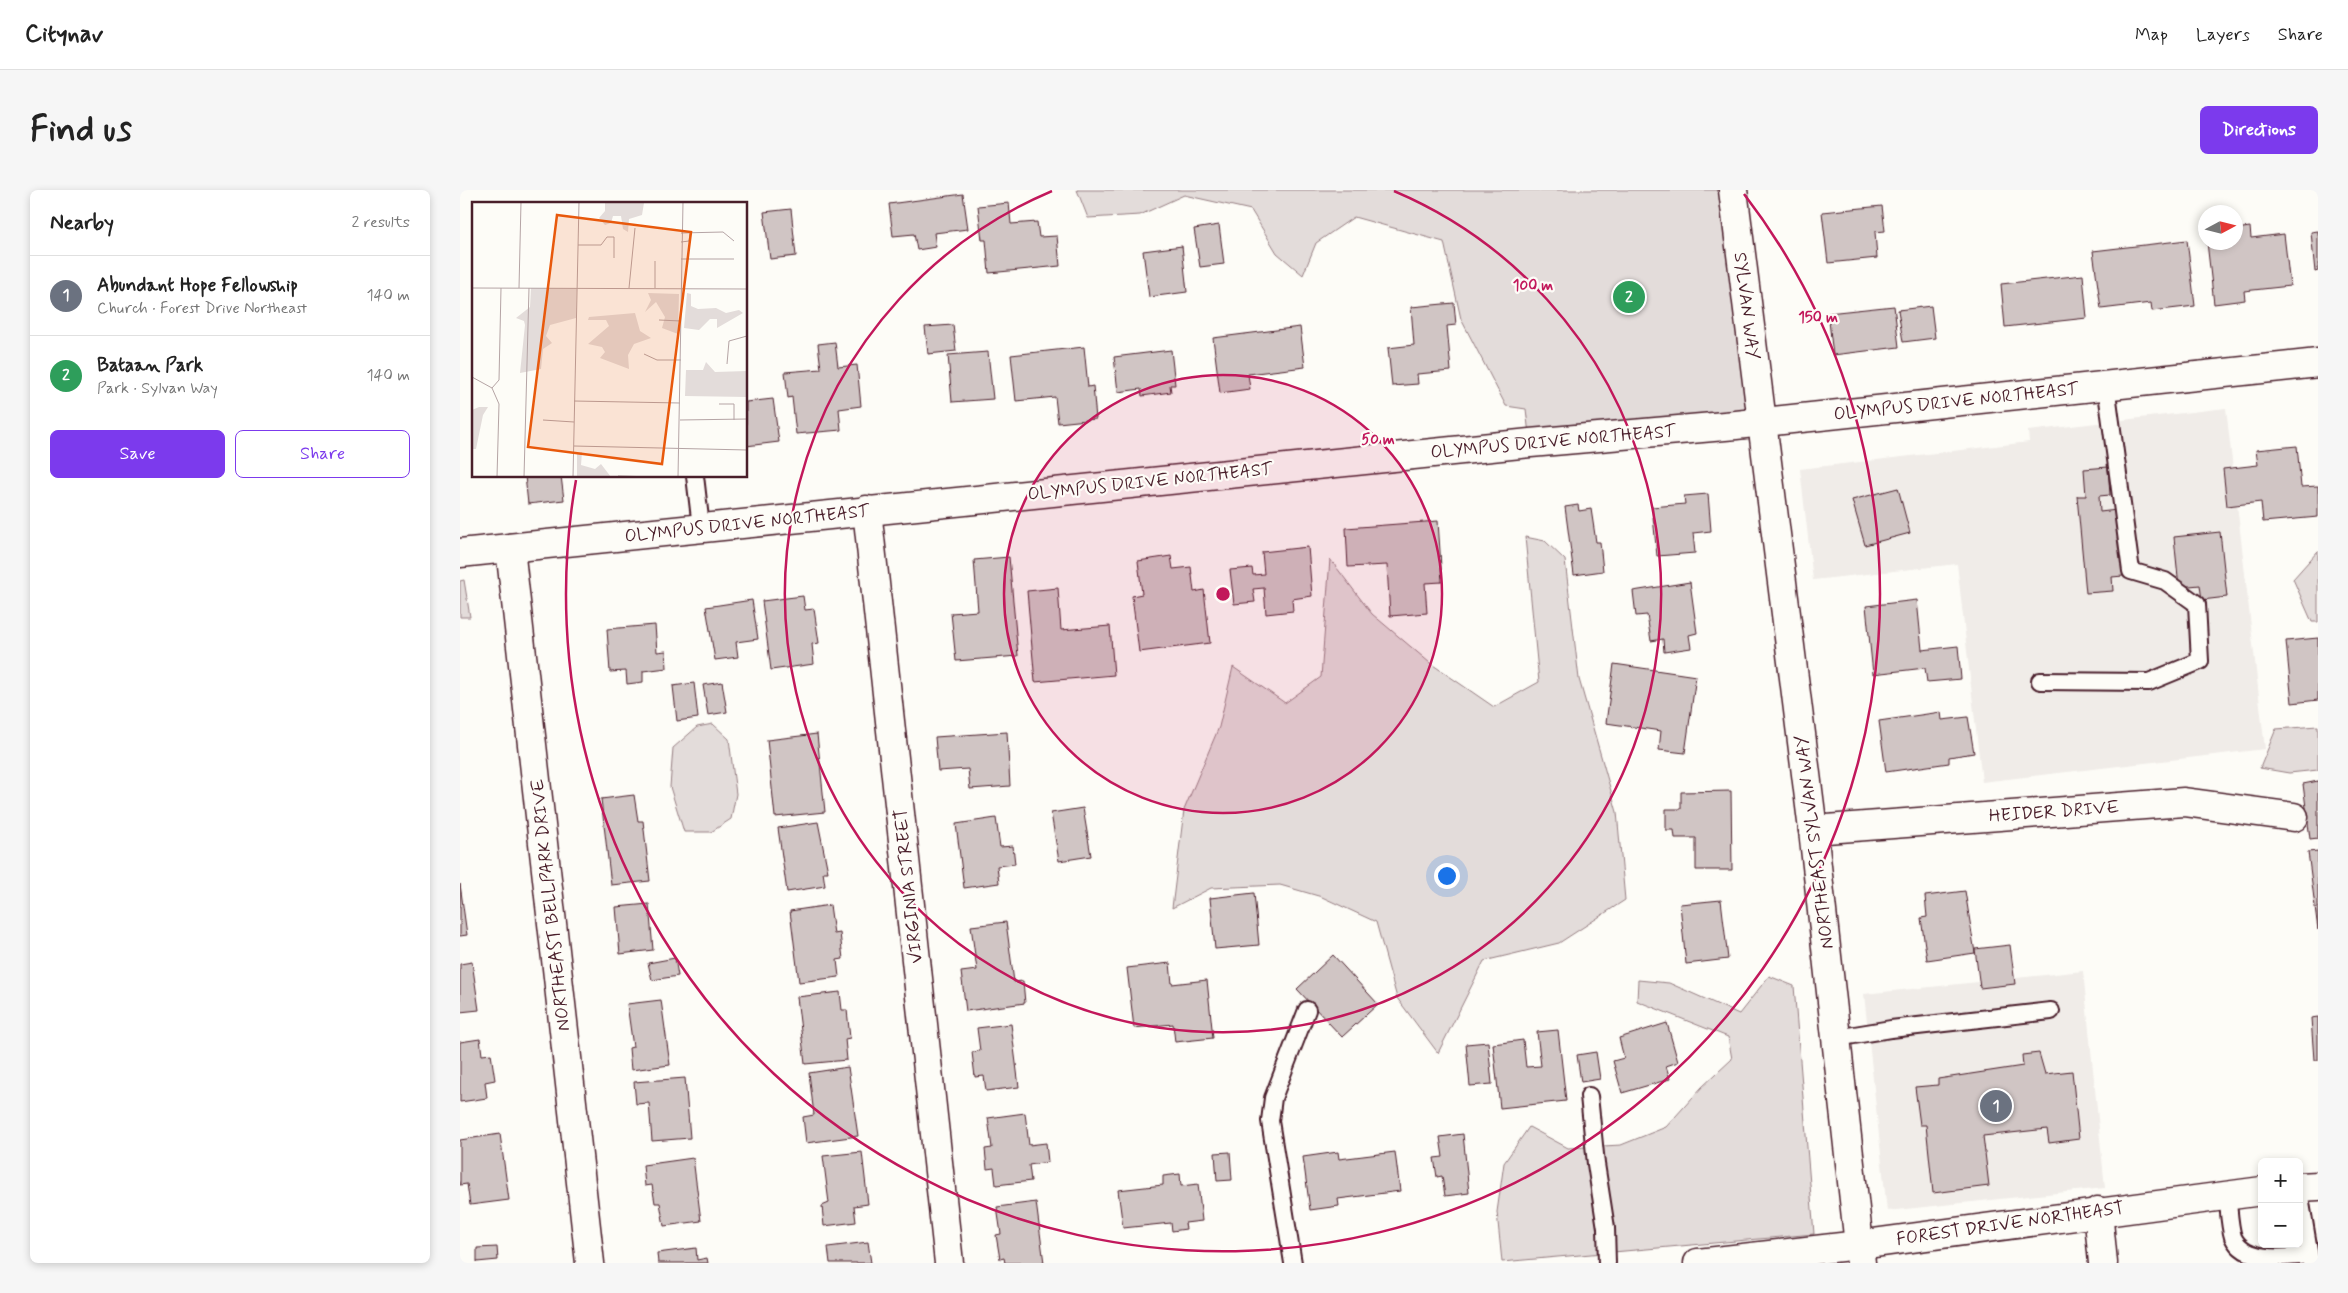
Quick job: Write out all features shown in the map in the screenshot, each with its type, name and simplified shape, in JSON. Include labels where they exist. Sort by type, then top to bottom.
[{"type":"street","name":"SYLVAN WAY","points":[[1733,190],[1762,421]]},
{"type":"street","name":"OLYMPUS DRIVE NORTHEAST","points":[[460,553],[2318,363]]},
{"type":"street","name":"NORTHEAST SYLVAN WAY","points":[[1762,421],[1813,830],[1860,1254]]},
{"type":"street","name":"VIRGINIA STREET","points":[[867,510],[949,1263]]},
{"type":"street","name":"NORTHEAST BELLPARK DRIVE","points":[[510,548],[590,1263]]},
{"type":"street","name":"HEIDER DRIVE","points":[[1813,830],[2184,802],[2294,817]]},
{"type":"street","points":[[2303,1187],[2318,1186]]},
{"type":"street","name":"FOREST DRIVE NORTHEAST","points":[[1698,1263],[1860,1254],[2098,1211],[2258,1191]]},
{"type":"street","points":[[2098,1211],[2103,1263]]},
{"type":"lane","points":[[2040,681],[2149,682],[2200,661],[2197,604],[2165,581],[2131,571],[2106,385]]},
{"type":"lane","points":[[695,478],[701,528]]},
{"type":"lane","points":[[1292,1263],[1270,1121],[1273,1098],[1307,1010]]},
{"type":"lane","points":[[1836,1038],[1891,1029],[2051,1011]]},
{"type":"lane","points":[[1589,1096],[1596,1164],[1606,1228],[1607,1263]]},
{"type":"lane","points":[[2227,1194],[2233,1237],[2239,1247],[2248,1255],[2260,1260],[2310,1259],[2301,1203]]},
{"type":"shaded area","points":[[1077,190],[1733,190],[1762,421],[1530,443],[1526,409],[1506,406],[1461,319],[1444,242],[1354,217],[1316,243],[1303,275],[1277,253],[1251,210],[1184,195],[1140,215],[1088,218]]},
{"type":"shaded area","points":[[2226,408],[2265,749],[1982,782],[1957,564],[1813,580],[1800,469],[2029,442],[2028,431]]},
{"type":"shaded area","points":[[1525,537],[1545,541],[1565,560],[1579,679],[1617,812],[1625,900],[1559,943],[1484,961],[1438,1053],[1397,998],[1376,922],[1322,897],[1280,885],[1211,888],[1172,908],[1184,810],[1219,727],[1233,667],[1285,703],[1321,677],[1330,559],[1372,614],[1430,663],[1494,707],[1539,682]]},
{"type":"shaded area","points":[[2318,551],[2318,622],[2312,622],[2293,579]]},
{"type":"shaded area","points":[[464,580],[470,617],[460,617],[460,581]]},
{"type":"shaded area","points":[[713,724],[729,739],[736,794],[731,819],[711,832],[684,832],[670,787],[673,748],[697,727]]},
{"type":"shaded area","points":[[2318,726],[2318,770],[2289,773],[2260,768],[2276,729]]},
{"type":"shaded area","points":[[2083,971],[2105,1188],[1887,1211],[1864,994]]},
{"type":"shaded area","points":[[1769,976],[1794,986],[1814,1234],[1502,1262],[1497,1212],[1504,1163],[1529,1127],[1568,1148],[1621,1145],[1666,1127],[1702,1087],[1732,1059],[1728,1037],[1637,1001],[1638,980],[1669,983],[1739,1014]]},
{"type":"building","points":[[963,194],[968,229],[934,233],[936,247],[917,250],[914,234],[893,236],[889,204]]},
{"type":"building","points":[[1009,203],[1011,224],[1037,222],[1039,237],[1057,236],[1060,266],[989,273],[986,240],[982,240],[978,206]]},
{"type":"building","points":[[1882,206],[1885,231],[1875,232],[1877,258],[1828,263],[1822,212]]},
{"type":"building","points":[[791,209],[796,256],[770,259],[764,212]]},
{"type":"building","points":[[1219,225],[1224,264],[1200,267],[1194,229]]},
{"type":"building","points":[[2250,227],[2251,238],[2284,234],[2290,286],[2244,291],[2245,300],[2214,304],[2208,250],[2243,250],[2243,228]]},
{"type":"building","points":[[2318,231],[2318,271],[2315,272],[2311,232]]},
{"type":"building","points":[[2187,240],[2195,306],[2152,311],[2151,303],[2101,309],[2093,251]]},
{"type":"building","points":[[1182,246],[1187,292],[1149,297],[1143,251]]},
{"type":"building","points":[[2083,275],[2087,318],[2005,327],[2001,284]]},
{"type":"building","points":[[1454,303],[1456,325],[1447,326],[1451,371],[1417,374],[1418,384],[1392,386],[1388,348],[1414,345],[1411,307]]},
{"type":"building","points":[[1894,306],[1899,347],[1833,355],[1828,313]]},
{"type":"building","points":[[1931,306],[1935,338],[1903,342],[1898,310]]},
{"type":"building","points":[[953,325],[956,351],[928,354],[925,327]]},
{"type":"building","points":[[1300,327],[1305,367],[1248,374],[1250,389],[1220,393],[1213,338]]},
{"type":"building","points":[[835,342],[838,367],[857,365],[861,406],[839,409],[841,430],[796,434],[792,397],[788,398],[785,372],[821,369],[818,344]]},
{"type":"building","points":[[1084,347],[1088,387],[1093,386],[1096,419],[1058,423],[1055,397],[1016,401],[1011,355]]},
{"type":"building","points":[[1171,350],[1175,385],[1170,385],[1171,392],[1142,396],[1141,389],[1118,392],[1114,357]]},
{"type":"building","points":[[988,352],[993,399],[952,402],[948,355]]},
{"type":"building","points":[[773,399],[779,442],[748,446],[748,402]]},
{"type":"building","points":[[2297,446],[2301,487],[2318,486],[2318,517],[2263,522],[2261,502],[2227,506],[2223,469],[2258,465],[2256,450]]},
{"type":"building","points":[[2108,467],[2110,495],[2099,496],[2100,512],[2117,510],[2123,576],[2112,577],[2113,591],[2086,593],[2077,496],[2086,496],[2084,469]]},
{"type":"building","points":[[525,478],[561,478],[564,500],[528,504]]},
{"type":"building","points":[[1898,488],[1910,533],[1865,545],[1852,500]]},
{"type":"building","points":[[1708,494],[1711,531],[1693,533],[1695,553],[1657,556],[1652,507],[1685,504],[1684,496]]},
{"type":"building","points":[[1578,505],[1579,511],[1591,509],[1596,542],[1600,542],[1603,571],[1574,575],[1565,507]]},
{"type":"building","points":[[1438,521],[1442,582],[1425,583],[1427,613],[1390,616],[1387,565],[1348,567],[1346,528]]},
{"type":"building","points":[[2220,532],[2227,597],[2202,600],[2200,585],[2179,587],[2174,537]]},
{"type":"building","points":[[1308,547],[1312,596],[1292,599],[1293,611],[1266,614],[1264,588],[1253,589],[1255,602],[1234,604],[1230,570],[1252,568],[1253,575],[1264,574],[1262,552]]},
{"type":"building","points":[[1171,556],[1173,569],[1191,567],[1194,592],[1204,590],[1210,643],[1139,652],[1132,596],[1142,594],[1138,561]]},
{"type":"building","points":[[1009,557],[1018,656],[956,661],[951,613],[978,611],[974,560]]},
{"type":"building","points":[[1690,582],[1697,633],[1689,635],[1691,648],[1664,652],[1663,639],[1651,641],[1647,615],[1636,616],[1633,591]]},
{"type":"building","points":[[1058,588],[1061,630],[1110,626],[1114,675],[1035,682],[1027,591]]},
{"type":"building","points":[[803,596],[805,610],[814,609],[819,643],[812,644],[814,664],[771,670],[762,601]]},
{"type":"building","points":[[752,600],[758,639],[736,642],[738,657],[715,660],[706,607]]},
{"type":"building","points":[[1917,600],[1922,650],[1958,646],[1961,679],[1927,682],[1925,668],[1873,674],[1866,606]]},
{"type":"building","points":[[655,625],[657,652],[666,651],[667,668],[643,671],[643,682],[627,684],[626,671],[610,672],[607,629]]},
{"type":"building","points":[[2318,638],[2318,700],[2292,703],[2286,641]]},
{"type":"building","points":[[1614,664],[1696,676],[1685,753],[1659,750],[1661,731],[1606,723]]},
{"type":"building","points":[[722,682],[727,712],[708,715],[703,685]]},
{"type":"building","points":[[694,683],[698,718],[677,721],[673,686]]},
{"type":"building","points":[[1941,712],[1942,720],[1968,717],[1974,753],[1949,757],[1949,763],[1886,772],[1879,721]]},
{"type":"building","points":[[1007,732],[1010,786],[970,789],[968,769],[938,771],[935,737]]},
{"type":"building","points":[[817,734],[825,812],[775,817],[767,740]]},
{"type":"building","points":[[2318,781],[2318,838],[2310,839],[2303,784]]},
{"type":"building","points":[[1731,791],[1732,870],[1696,870],[1696,838],[1675,838],[1674,830],[1666,830],[1666,809],[1681,809],[1681,792]]},
{"type":"building","points":[[634,795],[638,821],[643,821],[650,881],[611,885],[601,799]]},
{"type":"building","points":[[1083,808],[1091,856],[1059,861],[1051,813]]},
{"type":"building","points":[[996,818],[1000,847],[1013,846],[1015,864],[997,866],[999,883],[964,888],[956,824]]},
{"type":"building","points":[[818,822],[828,872],[823,872],[825,886],[787,892],[778,828]]},
{"type":"building","points":[[2318,851],[2318,930],[2308,852]]},
{"type":"building","points":[[460,884],[467,935],[460,936]]},
{"type":"building","points":[[1965,891],[1975,953],[1927,960],[1921,918],[1927,917],[1925,896]]},
{"type":"building","points":[[1254,893],[1259,945],[1215,949],[1210,898]]},
{"type":"building","points":[[1721,900],[1728,959],[1686,964],[1680,904]]},
{"type":"building","points":[[649,904],[653,950],[620,954],[616,907]]},
{"type":"building","points":[[830,905],[834,934],[840,933],[843,959],[837,960],[839,977],[799,982],[790,911]]},
{"type":"building","points":[[1006,922],[1014,982],[1023,981],[1025,1003],[966,1011],[961,972],[977,970],[971,926]]},
{"type":"building","points":[[2010,945],[2015,984],[1980,988],[1975,949]]},
{"type":"building","points":[[1333,955],[1378,1004],[1342,1037],[1297,989]]},
{"type":"building","points":[[675,958],[678,976],[652,980],[648,963]]},
{"type":"building","points":[[472,962],[479,1010],[460,1012],[460,964]]},
{"type":"building","points":[[1170,963],[1172,984],[1207,980],[1213,1038],[1175,1042],[1173,1024],[1134,1028],[1127,968]]},
{"type":"building","points":[[840,992],[842,1010],[847,1010],[850,1038],[845,1039],[847,1060],[805,1064],[797,997]]},
{"type":"building","points":[[661,1000],[670,1065],[631,1070],[629,1048],[633,1047],[627,1004]]},
{"type":"building","points":[[2318,1017],[2318,1060],[2314,1060],[2311,1018]]},
{"type":"building","points":[[1667,1023],[1678,1062],[1666,1066],[1670,1079],[1622,1093],[1613,1061],[1624,1058],[1619,1038]]},
{"type":"building","points":[[1011,1024],[1019,1087],[986,1091],[984,1076],[975,1077],[972,1052],[980,1051],[977,1028]]},
{"type":"building","points":[[1558,1030],[1566,1101],[1500,1108],[1493,1044],[1523,1040],[1526,1067],[1541,1066],[1537,1032]]},
{"type":"building","points":[[480,1039],[482,1055],[491,1054],[495,1080],[485,1082],[487,1098],[460,1102],[460,1042]]},
{"type":"building","points":[[1488,1042],[1492,1084],[1470,1086],[1466,1044]]},
{"type":"building","points":[[1596,1052],[1600,1079],[1581,1082],[1577,1055]]},
{"type":"building","points":[[2039,1053],[2045,1074],[2072,1071],[2079,1139],[2049,1143],[2047,1129],[1983,1136],[1989,1186],[1933,1193],[1926,1125],[1920,1125],[1915,1087],[1938,1085],[1938,1079],[2023,1066],[2022,1055]]},
{"type":"building","points":[[848,1067],[858,1136],[806,1143],[803,1117],[814,1115],[809,1073]]},
{"type":"building","points":[[685,1078],[690,1138],[652,1141],[649,1103],[636,1104],[634,1082]]},
{"type":"building","points":[[1025,1113],[1029,1145],[1046,1143],[1048,1162],[1029,1165],[1031,1181],[996,1185],[994,1168],[987,1169],[985,1149],[992,1148],[988,1118]]},
{"type":"building","points":[[500,1134],[509,1200],[470,1205],[467,1184],[460,1185],[460,1140]]},
{"type":"building","points":[[1463,1134],[1469,1193],[1445,1196],[1442,1176],[1437,1177],[1434,1158],[1443,1157],[1440,1137]]},
{"type":"building","points":[[862,1152],[868,1204],[854,1206],[856,1222],[824,1226],[822,1206],[829,1203],[823,1156]]},
{"type":"building","points":[[1230,1152],[1232,1180],[1217,1181],[1215,1153]]},
{"type":"building","points":[[1338,1152],[1339,1159],[1395,1152],[1400,1191],[1338,1199],[1339,1206],[1310,1210],[1303,1157]]},
{"type":"building","points":[[693,1158],[701,1221],[664,1226],[660,1203],[655,1203],[652,1185],[645,1186],[643,1165]]},
{"type":"building","points":[[1180,1174],[1181,1186],[1198,1184],[1202,1221],[1185,1223],[1186,1229],[1172,1231],[1171,1223],[1123,1228],[1118,1190],[1163,1185],[1163,1176]]},
{"type":"building","points":[[1036,1202],[1044,1263],[1005,1263],[1004,1258],[1000,1259],[996,1235],[1001,1234],[997,1207]]},
{"type":"building","points":[[868,1242],[871,1263],[830,1263],[828,1247]]},
{"type":"building","points":[[497,1247],[498,1260],[477,1262],[477,1248]]},
{"type":"building","points":[[696,1248],[697,1260],[707,1258],[708,1263],[658,1263],[657,1253]]},
{"type":"place","name":"Bataan Park","points":[[1629,297]]},
{"type":"place","name":"Abundant Hope Fellowship","points":[[1996,1106]]}]
